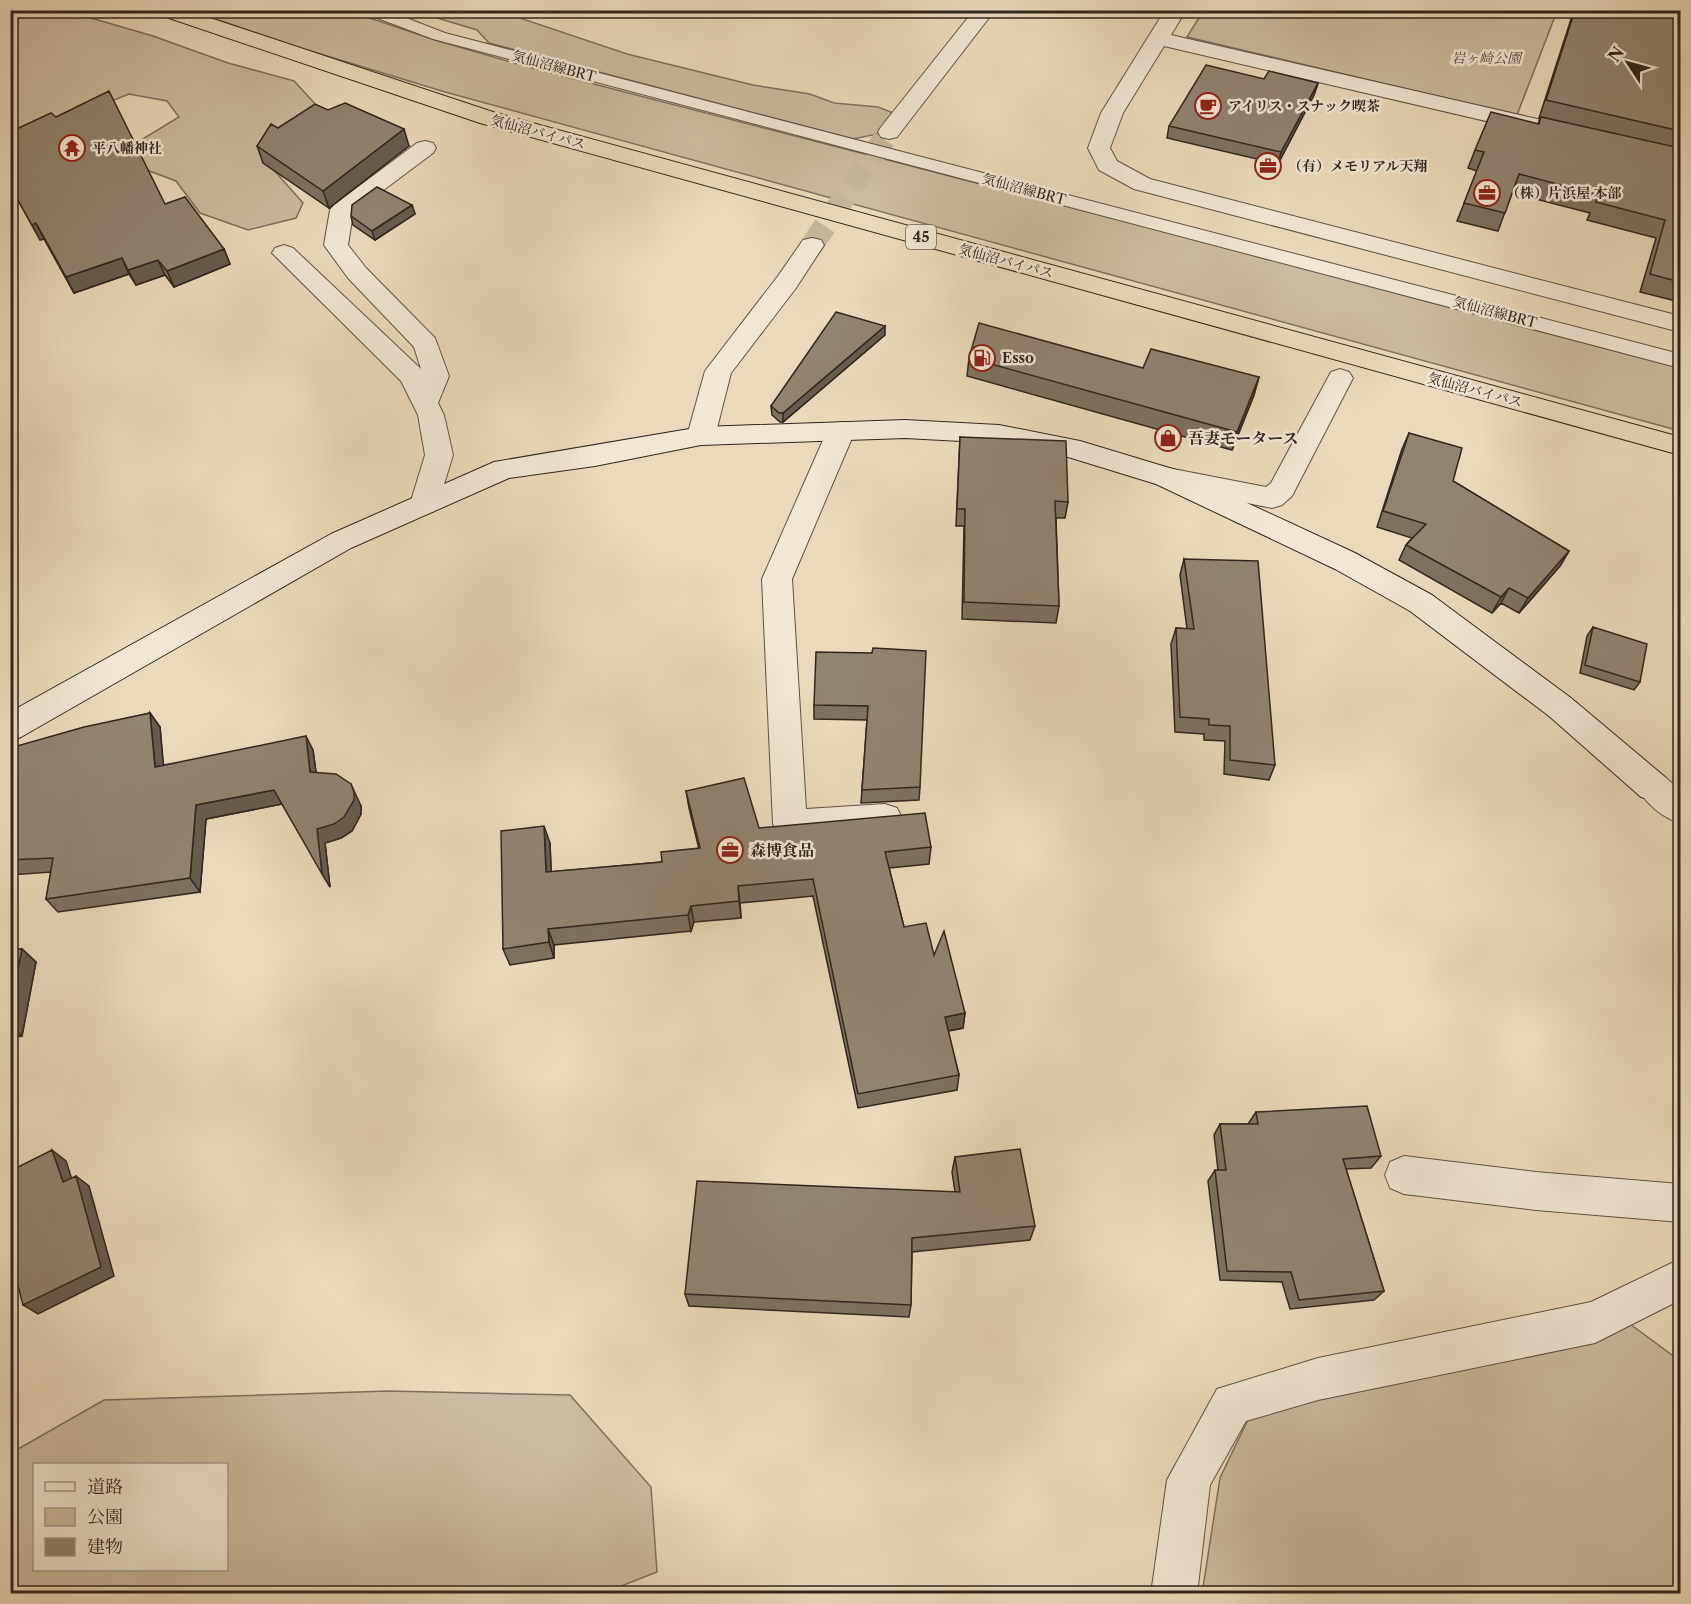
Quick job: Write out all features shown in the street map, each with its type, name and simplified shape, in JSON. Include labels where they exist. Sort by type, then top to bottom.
[{"type":"highway","name":"気仙沼バイパス","points":[[165,11],[488,118],[1680,446]]},
{"type":"street","points":[[889,132],[985,10]]},
{"type":"street","points":[[1176,10],[1112,113],[1099,148],[1107,165],[1142,184],[1680,324]]},
{"type":"street","points":[[1160,39],[1555,131]]},
{"type":"street","points":[[425,148],[342,210],[336,245],[357,273],[426,344],[436,376],[425,403]]},
{"type":"street","points":[[701,436],[718,371],[787,282],[812,245]]},
{"type":"street","points":[[284,253],[412,376],[431,415],[440,455],[424,504]]},
{"type":"street","points":[[10,728],[120,664],[341,542],[504,469],[595,456],[701,436],[904,429],[999,434],[1070,448],[1166,477],[1272,498],[1282,489],[1340,378]]},
{"type":"street","points":[[841,431],[777,579],[790,824],[917,816]]},
{"type":"street","points":[[1166,477],[1346,561],[1421,603],[1560,707],[1680,809]]},
{"type":"street","points":[[1404,1175],[1536,1191],[1680,1203]]},
{"type":"street","points":[[1174,1593],[1189,1480],[1232,1404],[1318,1379],[1595,1322],[1680,1279]]},
{"type":"lane","name":"気仙沼線BRT","points":[[370,10],[451,39],[1680,361]]},
{"type":"green space","points":[[51,11],[67,11],[153,36],[228,63],[294,81],[319,108],[272,168],[303,203],[296,218],[248,230],[200,213],[176,181],[144,169],[126,156],[136,143],[179,117],[167,101],[129,94],[11,141],[10,20]]},
{"type":"green space","points":[[192,11],[349,11],[438,41],[532,68],[1680,365],[1680,431],[445,92],[301,48]]},
{"type":"green space","points":[[414,11],[467,16],[475,13],[508,14],[627,54],[753,85],[810,94],[834,103],[878,107],[891,112],[891,122],[877,134],[853,139],[489,43],[477,30]]},
{"type":"green space","name":"岩ヶ崎公園","points":[[1203,11],[1557,11],[1517,115],[1187,37]]},
{"type":"green space","points":[[1630,1324],[1680,1361],[1680,1593],[1202,1594],[1220,1478],[1254,1407]]},
{"type":"green space","points":[[389,1391],[570,1395],[651,1487],[657,1572],[601,1594],[11,1593],[11,1453],[104,1400]]},
{"type":"building","points":[[1575,10],[1680,10],[1680,131],[1546,100]]},
{"type":"building","points":[[1206,65],[1264,79],[1269,71],[1318,83],[1281,152],[1169,126]]},
{"type":"building","points":[[109,91],[165,204],[185,197],[224,249],[167,271],[158,260],[128,270],[122,258],[66,277],[36,223],[32,225],[10,186],[10,132],[51,113],[56,117]]},
{"type":"building","points":[[345,103],[404,129],[323,191],[257,146],[271,124],[278,128],[315,104],[328,110]]},
{"type":"building","points":[[1491,112],[1539,124],[1541,117],[1680,148],[1680,282],[1650,274],[1665,220],[1596,202],[1599,195],[1519,174],[1505,213],[1464,203],[1484,152],[1475,150]]},
{"type":"building","points":[[377,187],[412,205],[372,231],[351,216],[352,205]]},
{"type":"building","points":[[836,312],[885,326],[783,413],[779,413],[771,406]]},
{"type":"building","points":[[979,323],[1143,368],[1151,349],[1259,377],[1237,432],[969,358]]},
{"type":"building","points":[[1409,433],[1462,448],[1453,481],[1569,551],[1528,598],[1509,588],[1501,597],[1406,545],[1426,524],[1383,511]]},
{"type":"building","points":[[960,437],[1066,441],[1068,502],[1055,501],[1059,606],[964,602],[965,509],[957,509]]},
{"type":"building","points":[[1184,559],[1258,561],[1275,765],[1230,760],[1230,726],[1209,725],[1209,719],[1180,717],[1176,628],[1194,629]]},
{"type":"building","points":[[1593,627],[1647,644],[1640,682],[1585,665]]},
{"type":"building","points":[[873,648],[926,651],[920,787],[862,790],[868,706],[814,705],[816,652],[872,653]]},
{"type":"building","points":[[150,713],[155,767],[306,736],[310,772],[336,774],[351,784],[354,792],[354,800],[344,817],[334,824],[317,829],[322,874],[274,790],[196,805],[190,878],[46,899],[53,858],[10,860],[10,748],[84,727]]},
{"type":"building","points":[[744,778],[759,828],[925,813],[931,847],[885,852],[904,927],[926,923],[934,955],[944,931],[965,1013],[945,1017],[959,1075],[858,1094],[813,879],[738,886],[739,901],[691,906],[688,915],[548,929],[549,942],[503,949],[501,831],[544,826],[546,872],[662,862],[661,852],[700,848],[686,791]]},
{"type":"building","points":[[22,949],[10,1008],[10,950]]},
{"type":"building","points":[[1367,1106],[1381,1156],[1343,1159],[1384,1291],[1299,1300],[1291,1272],[1227,1271],[1215,1170],[1226,1170],[1220,1124],[1258,1124],[1256,1112]]},
{"type":"building","points":[[1020,1149],[1035,1226],[912,1238],[911,1305],[685,1294],[697,1181],[960,1192],[955,1157]]},
{"type":"building","points":[[52,1150],[63,1182],[76,1176],[101,1267],[23,1305],[10,1255],[10,1171]]},
{"type":"tunnel","points":[[812,245],[889,132]]},
{"type":"place","name":"アイリス・スナック喫茶","points":[[1208,106]]},
{"type":"place","name":"平八幡神社","points":[[72,148]]},
{"type":"place","name":"（有）メモリアル天翔","points":[[1268,166]]},
{"type":"place","name":"（株）片浜屋 本部","points":[[1487,193]]},
{"type":"place","name":"Esso","points":[[982,358]]},
{"type":"place","name":"吾妻モータース","points":[[1168,438]]},
{"type":"place","name":"森博食品","points":[[730,850]]}]
